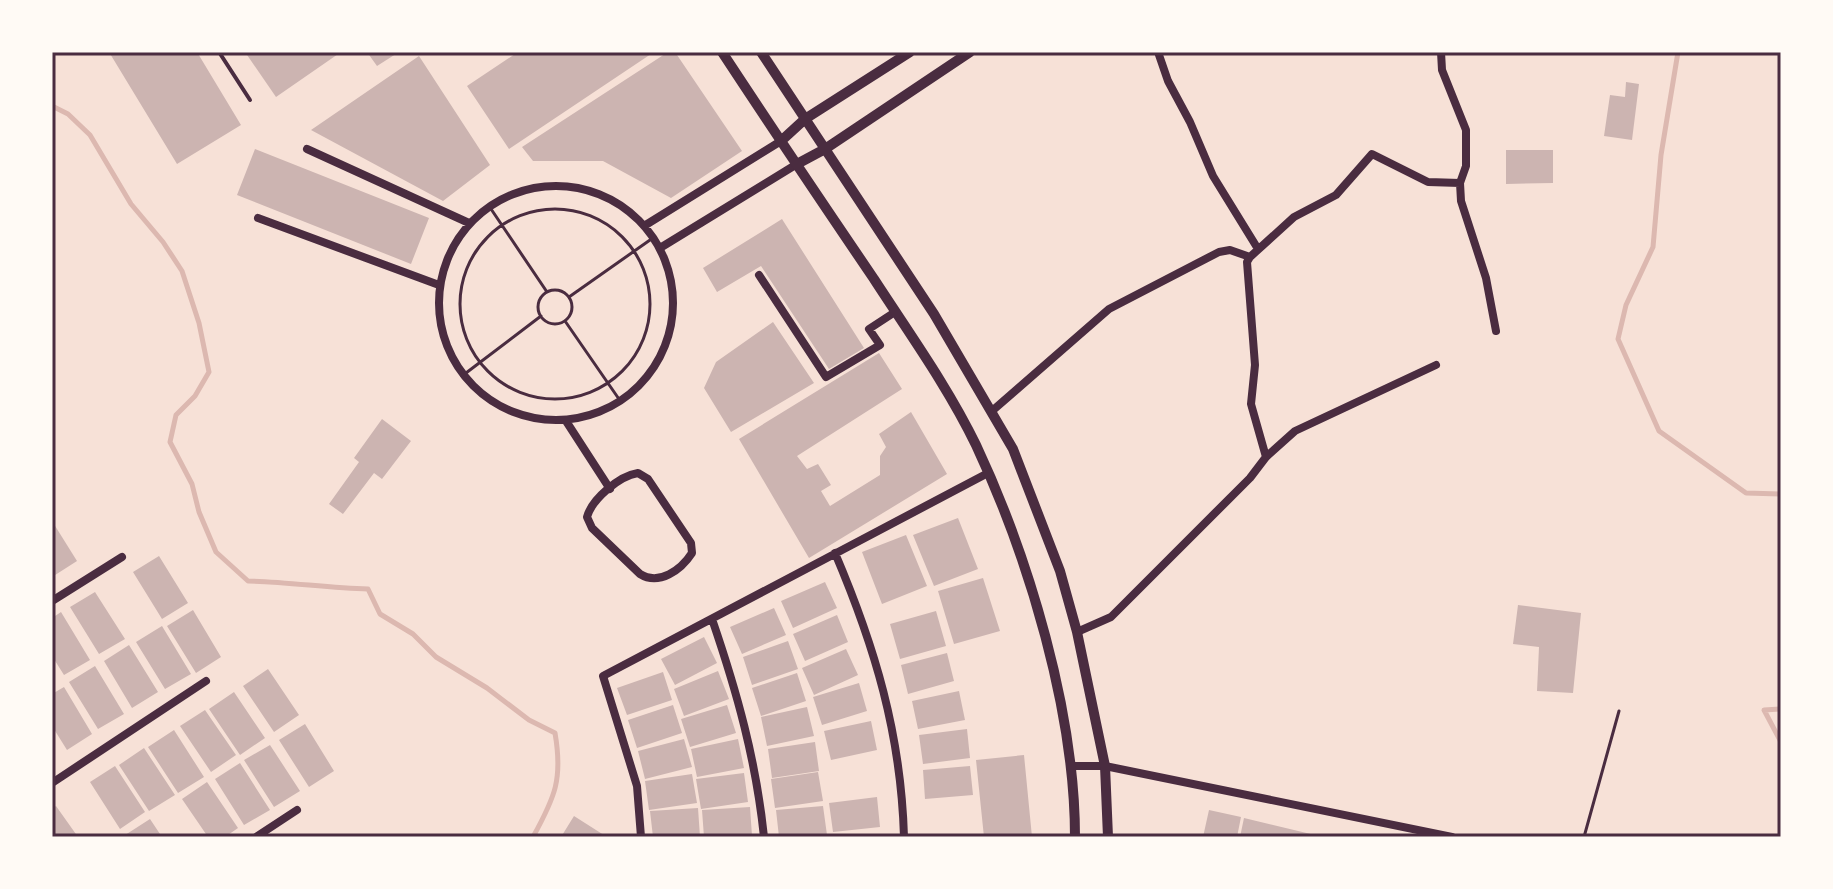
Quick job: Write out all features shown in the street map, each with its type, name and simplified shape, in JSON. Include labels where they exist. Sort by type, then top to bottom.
[{"type":"street","points":[[722,52],[895,312],[967,430],[988,473],[1014,536],[1048,647],[1071,766],[1075,837]]},
{"type":"street","points":[[761,52],[934,314],[1013,449],[1060,571],[1077,632],[1105,766],[1108,837]]},
{"type":"street","points":[[644,226],[781,141],[805,119],[910,52]]},
{"type":"street","points":[[660,248],[825,149],[970,52]]},
{"type":"street","points":[[1158,52],[1168,81],[1213,176],[1258,249]]},
{"type":"street","points":[[1441,52],[1442,70],[1466,130],[1466,166],[1460,183],[1461,201],[1486,278],[1496,331]]},
{"type":"street","points":[[307,149],[469,223]]},
{"type":"street","points":[[1266,457],[1251,404],[1255,365],[1247,262],[1250,257],[1294,217],[1331,199],[1372,154],[1428,182],[1460,183]]},
{"type":"street","points":[[553,185],[587,190],[618,203],[654,238],[672,281],[671,327],[665,349],[647,379],[621,402],[595,415],[566,421],[537,420],[509,411],[483,396],[462,376],[446,348],[438,317],[439,285],[449,252],[469,223],[489,206],[519,191],[553,185]]},
{"type":"street","points":[[258,218],[439,285]]},
{"type":"street","points":[[992,411],[1096,318],[1120,302],[1219,252],[1230,250],[1250,257]]},
{"type":"street","points":[[759,275],[826,377],[880,345],[869,329],[895,312]]},
{"type":"street","points":[[1077,632],[1111,617],[1295,431],[1436,365]]},
{"type":"street","points":[[566,421],[610,489]]},
{"type":"street","points":[[638,473],[648,479],[691,543],[692,553],[685,564],[659,579],[649,580],[592,528],[587,517],[590,507],[610,489],[627,475],[638,473]]},
{"type":"street","points":[[641,837],[637,786],[603,676],[988,473]]},
{"type":"street","points":[[835,553],[871,643],[884,690],[902,786],[904,837]]},
{"type":"street","points":[[52,601],[122,557]]},
{"type":"street","points":[[712,619],[741,704],[759,791],[764,837]]},
{"type":"street","points":[[52,783],[206,681]]},
{"type":"street","points":[[1071,766],[1105,766],[1452,837]]},
{"type":"street","points":[[256,837],[297,810]]},
{"type":"lane","points":[[219,52],[250,100]]},
{"type":"path","points":[[489,206],[547,293]]},
{"type":"path","points":[[558,209],[588,215],[614,229],[635,251],[647,279],[651,308],[645,338],[631,364],[609,384],[583,396],[554,400],[526,395],[500,382],[480,363],[463,327],[461,289],[468,264],[482,242],[502,225],[529,212],[558,209]]},
{"type":"path","points":[[569,297],[654,238]]},
{"type":"path","points":[[559,291],[569,297],[572,310],[565,321],[552,324],[541,316],[539,303],[547,293],[559,291]]},
{"type":"path","points":[[462,376],[541,316]]},
{"type":"path","points":[[565,321],[621,402]]},
{"type":"path","points":[[1584,837],[1619,711]]},
{"type":"building","points":[[109,52],[197,52],[241,125],[177,164]]},
{"type":"building","points":[[245,52],[341,52],[276,97]]},
{"type":"building","points":[[367,52],[399,52],[377,66]]},
{"type":"building","points":[[518,52],[654,52],[509,149],[467,86]]},
{"type":"building","points":[[668,52],[675,52],[742,151],[671,198],[603,161],[533,161],[522,147]]},
{"type":"building","points":[[419,56],[490,165],[443,201],[311,130]]},
{"type":"building","points":[[1626,82],[1639,84],[1632,140],[1604,136],[1610,95],[1625,97]]},
{"type":"building","points":[[255,149],[429,218],[411,264],[237,195]]},
{"type":"building","points":[[1506,150],[1553,150],[1553,183],[1506,184]]},
{"type":"building","points":[[782,219],[864,348],[829,369],[761,266],[717,292],[703,268]]},
{"type":"building","points":[[773,322],[814,383],[731,432],[704,388],[716,362]]},
{"type":"building","points":[[879,353],[902,389],[797,456],[807,469],[818,464],[831,485],[821,491],[830,506],[880,475],[880,456],[886,447],[879,434],[911,412],[947,474],[809,558],[739,439]]},
{"type":"building","points":[[382,419],[411,441],[382,479],[374,473],[343,514],[329,504],[359,462],[354,458]]},
{"type":"building","points":[[958,518],[978,569],[934,586],[913,535]]},
{"type":"building","points":[[52,521],[77,561],[52,577]]},
{"type":"building","points":[[906,535],[927,586],[882,604],[862,552]]},
{"type":"building","points":[[159,556],[188,603],[162,619],[133,572]]},
{"type":"building","points":[[983,578],[1000,631],[954,644],[938,591]]},
{"type":"building","points":[[825,582],[837,608],[793,628],[781,601]]},
{"type":"building","points":[[95,592],[125,639],[99,654],[70,607]]},
{"type":"building","points":[[1518,605],[1581,613],[1573,693],[1537,691],[1539,647],[1513,644]]},
{"type":"building","points":[[774,608],[786,635],[742,654],[730,627]]},
{"type":"building","points":[[193,610],[221,657],[196,673],[167,626]]},
{"type":"building","points":[[936,611],[946,646],[900,659],[890,624]]},
{"type":"building","points":[[61,612],[90,660],[64,675],[52,656],[52,618]]},
{"type":"building","points":[[837,615],[848,642],[805,661],[793,634]]},
{"type":"building","points":[[162,626],[191,674],[165,689],[136,642]]},
{"type":"building","points":[[704,637],[717,663],[675,685],[661,659]]},
{"type":"building","points":[[788,641],[798,669],[752,685],[743,657]]},
{"type":"building","points":[[129,645],[158,692],[132,708],[104,661]]},
{"type":"building","points":[[846,649],[858,675],[814,695],[802,668]]},
{"type":"building","points":[[947,653],[954,681],[908,694],[901,665]]},
{"type":"building","points":[[95,666],[124,714],[98,729],[69,682]]},
{"type":"building","points":[[268,669],[299,715],[274,732],[243,686]]},
{"type":"building","points":[[718,671],[729,699],[684,716],[674,689]]},
{"type":"building","points":[[663,672],[672,700],[627,715],[617,688]]},
{"type":"building","points":[[797,673],[806,701],[761,716],[752,688]]},
{"type":"building","points":[[859,683],[867,711],[822,725],[813,697]]},
{"type":"building","points":[[64,687],[92,734],[67,750],[52,726],[52,694]]},
{"type":"building","points":[[959,691],[965,720],[918,729],[912,701]]},
{"type":"building","points":[[234,692],[265,738],[240,755],[209,709]]},
{"type":"building","points":[[673,705],[682,733],[637,748],[628,720]]},
{"type":"building","points":[[727,705],[736,733],[690,747],[681,719]]},
{"type":"building","points":[[807,707],[814,736],[767,746],[761,717]]},
{"type":"building","points":[[205,710],[236,755],[211,772],[180,726]]},
{"type":"building","points":[[871,721],[877,750],[831,760],[824,731]]},
{"type":"building","points":[[305,724],[334,771],[309,787],[279,740]]},
{"type":"building","points":[[967,729],[970,758],[923,764],[919,735]]},
{"type":"building","points":[[174,730],[204,777],[178,793],[148,747]]},
{"type":"building","points":[[684,739],[692,767],[645,779],[638,751]]},
{"type":"building","points":[[738,739],[744,768],[697,777],[691,749]]},
{"type":"building","points":[[815,742],[819,771],[772,778],[768,749]]},
{"type":"building","points":[[270,745],[300,791],[274,807],[244,760]]},
{"type":"building","points":[[144,748],[175,795],[149,811],[119,765]]},
{"type":"building","points":[[1024,755],[1032,837],[984,837],[976,760]]},
{"type":"building","points":[[240,763],[270,810],[244,825],[215,779]]},
{"type":"building","points":[[115,766],[145,812],[120,829],[90,782]]},
{"type":"building","points":[[970,766],[973,795],[925,799],[923,770]]},
{"type":"building","points":[[818,772],[823,801],[775,808],[771,779]]},
{"type":"building","points":[[744,773],[748,802],[701,809],[696,779]]},
{"type":"building","points":[[692,774],[697,803],[649,810],[645,781]]},
{"type":"building","points":[[207,782],[238,828],[225,837],[208,837],[182,799]]},
{"type":"building","points":[[877,797],[880,827],[833,832],[829,803]]},
{"type":"building","points":[[56,806],[78,837],[52,837],[52,809]]},
{"type":"building","points":[[823,806],[827,835],[779,837],[776,810]]},
{"type":"building","points":[[750,807],[752,836],[704,837],[702,810]]},
{"type":"building","points":[[698,808],[700,837],[653,837],[650,811]]},
{"type":"building","points":[[1209,810],[1241,817],[1237,837],[1203,837]]},
{"type":"building","points":[[574,816],[607,837],[561,837]]},
{"type":"building","points":[[1244,818],[1319,836],[1319,837],[1240,837]]},
{"type":"building","points":[[150,819],[162,837],[122,837]]},
{"type":"waterway","points":[[1678,52],[1661,155],[1653,247],[1626,305],[1618,339],[1659,431],[1746,493],[1781,494]]},
{"type":"waterway","points":[[52,106],[68,114],[90,135],[131,204],[163,242],[182,271],[199,323],[209,372],[195,396],[176,415],[170,442],[192,484],[199,512],[216,552],[248,581],[368,589],[380,614],[413,634],[436,657],[487,688],[529,720],[555,733],[558,763],[555,787],[533,837]]},
{"type":"waterway","points":[[1781,709],[1764,710],[1781,742]]}]
